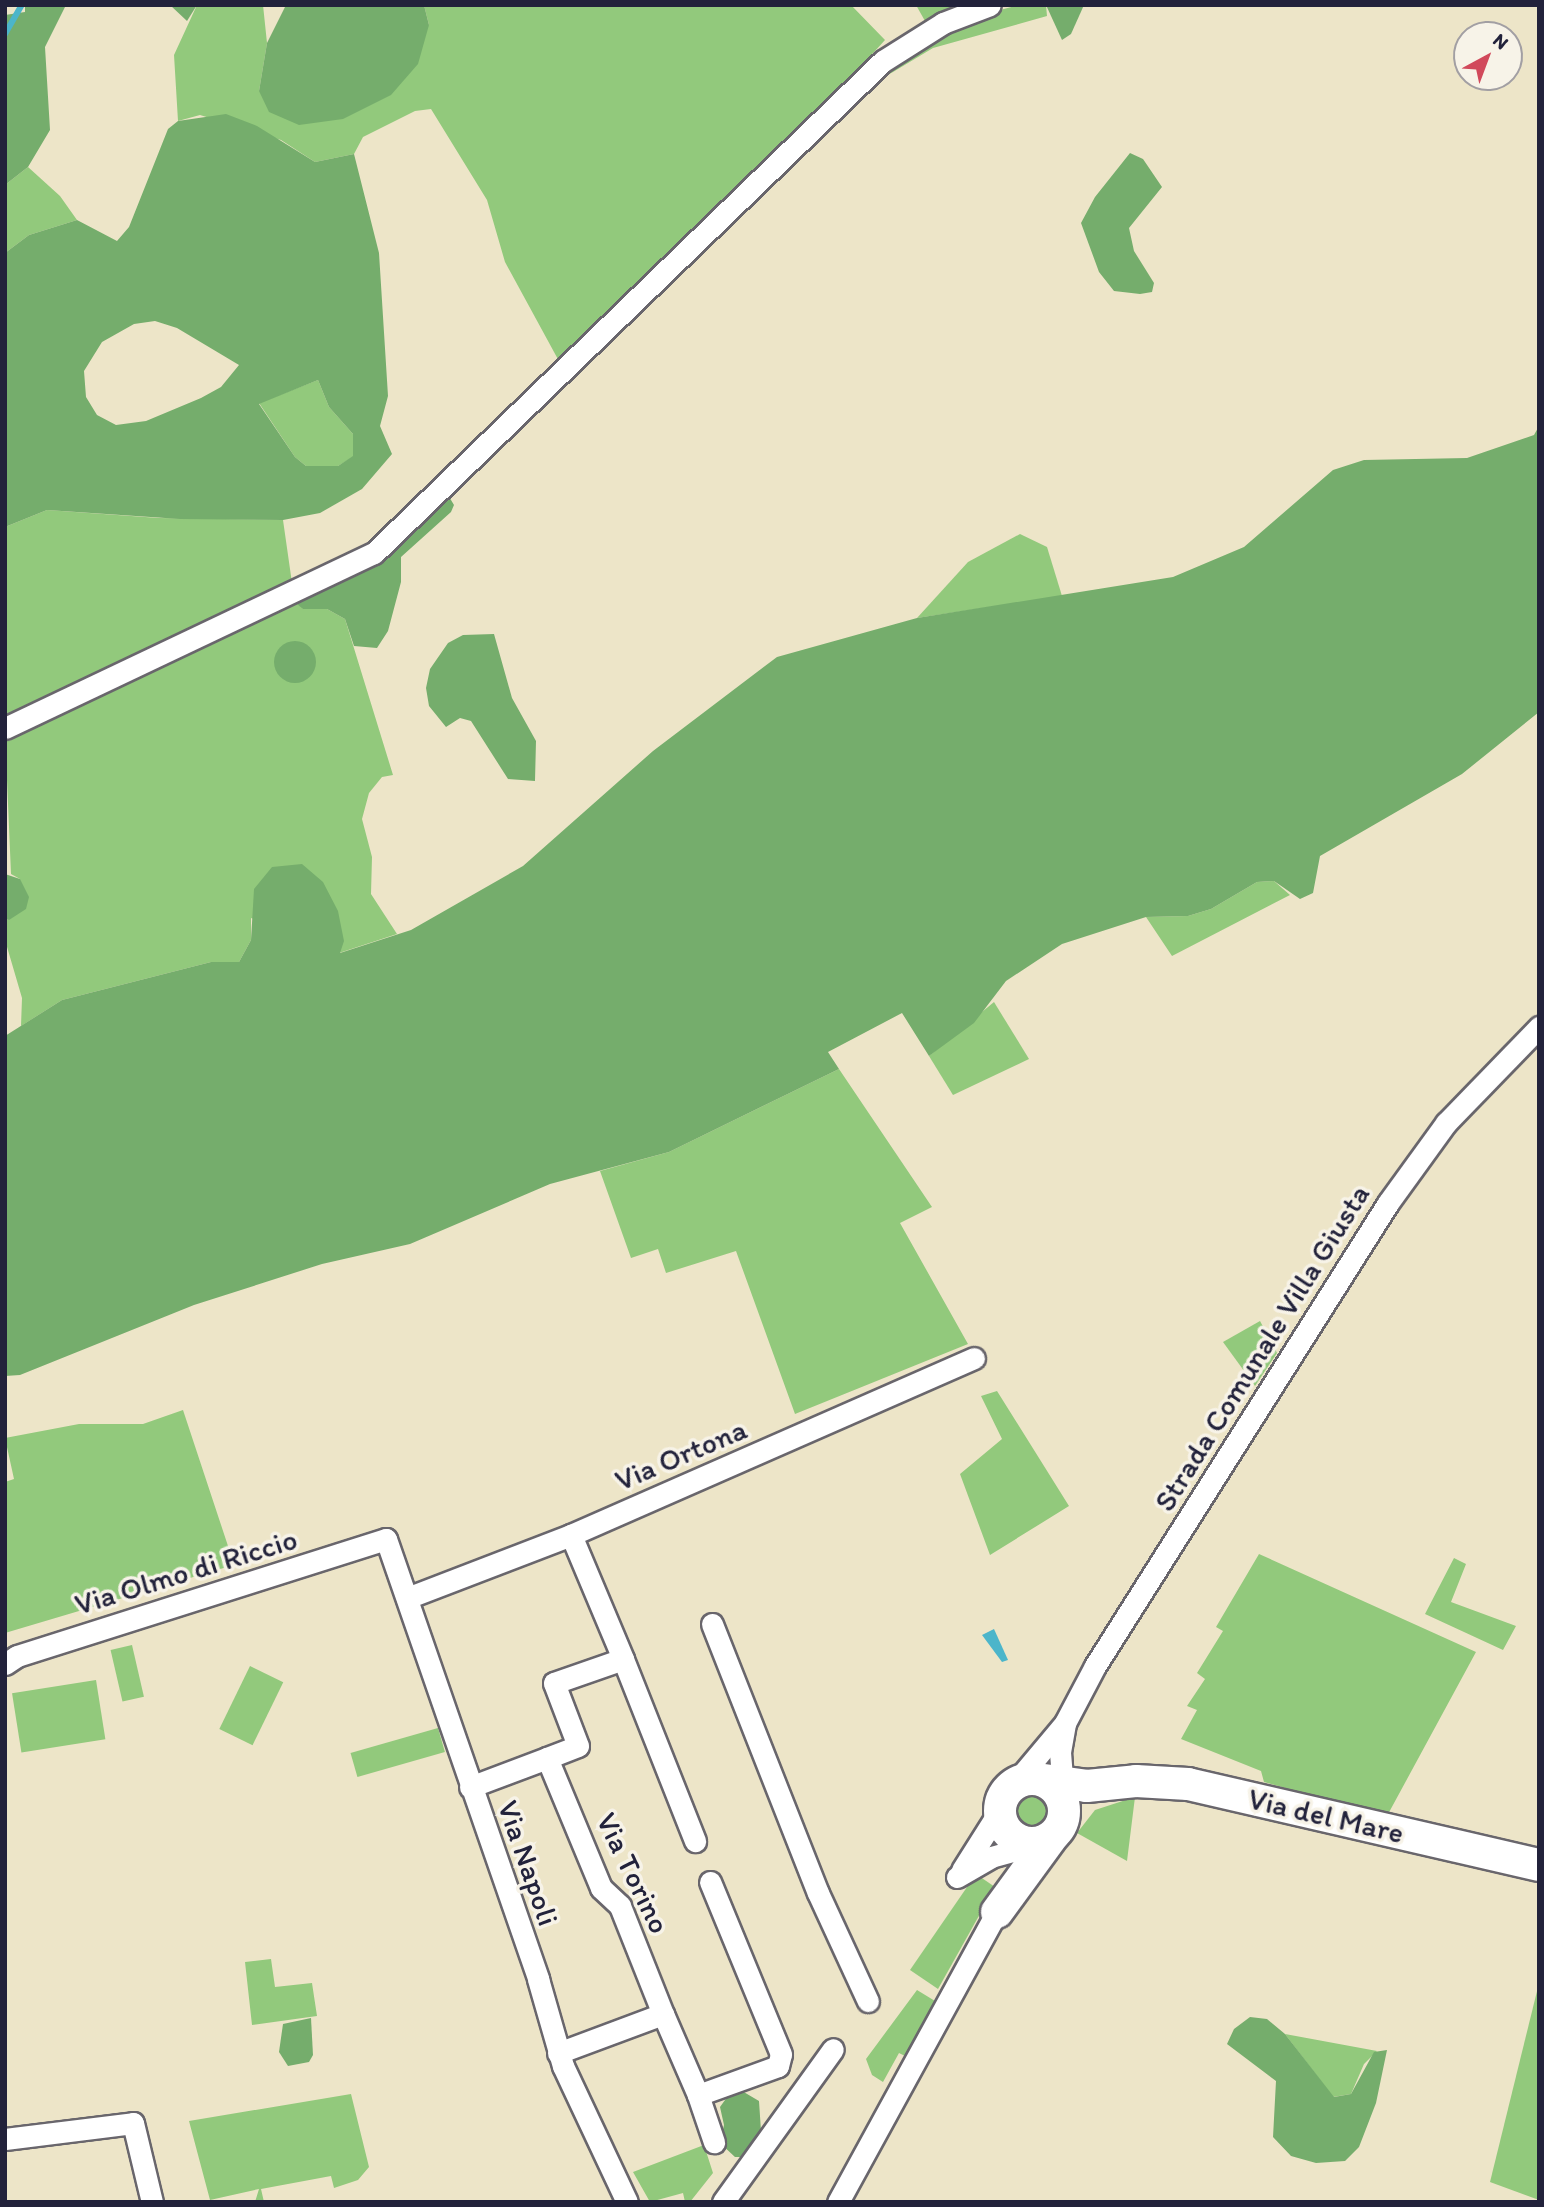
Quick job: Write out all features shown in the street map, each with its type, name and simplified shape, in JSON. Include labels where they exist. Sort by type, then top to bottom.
[{"type":"street","points":[[5,728],[374,553],[883,61],[943,23],[990,5]]},
{"type":"street","name":"Strada Comunale Villa Giusta","points":[[1065,1723],[1095,1666],[1388,1203],[1453,1114],[1539,1027]]},
{"type":"street","name":"Via Ortona","points":[[407,1598],[570,1535],[974,1358]]},
{"type":"street","points":[[570,1535],[623,1659],[695,1841]]},
{"type":"street","name":"Via Napoli","points":[[386,1539],[538,1979],[558,2053],[627,2202]]},
{"type":"street","name":"Via Olmo di Riccio","points":[[5,1664],[16,1656],[386,1539]]},
{"type":"street","points":[[712,1624],[818,1893],[868,2001]]},
{"type":"street","points":[[470,1787],[578,1746],[554,1684],[623,1659]]},
{"type":"street","points":[[1041,1809],[1065,1723]]},
{"type":"street","points":[[838,2202],[997,1912],[1041,1809],[1065,1723]]},
{"type":"street","name":"Via Torino","points":[[547,1758],[601,1888],[621,1906],[715,2142]]},
{"type":"street","name":"Via del Mare","points":[[1041,1809],[1113,1785],[1136,1781],[1188,1784],[1539,1865]]},
{"type":"street","points":[[1041,1809],[1089,1797],[1113,1785]]},
{"type":"street","points":[[698,2095],[778,2066],[781,2054],[710,1882]]},
{"type":"street","points":[[558,2053],[663,2014]]},
{"type":"street","points":[[723,2202],[833,2049]]},
{"type":"street","points":[[5,2139],[133,2123],[152,2202]]},
{"type":"green space","points":[[25,5],[66,5],[45,47],[50,130],[28,167],[5,185],[5,15],[25,12]]},
{"type":"green space","points":[[170,5],[197,5],[187,21]]},
{"type":"green space","points":[[197,5],[263,5],[267,43],[259,91],[429,25],[424,5],[851,5],[885,40],[805,128],[560,363],[505,262],[487,200],[431,109],[415,111],[363,137],[354,154],[315,162],[281,140],[200,115],[178,121],[174,55]]},
{"type":"green space","points":[[286,5],[424,5],[429,25],[418,64],[391,95],[343,119],[299,125],[269,112],[259,91],[267,43]]},
{"type":"green space","points":[[916,5],[974,5],[925,21]]},
{"type":"green space","points":[[1019,5],[1046,5],[1047,16],[933,48],[858,93],[910,49],[985,14]]},
{"type":"green space","points":[[1046,5],[1084,5],[1071,34],[1062,40]]},
{"type":"green space","points":[[226,114],[257,126],[315,162],[354,154],[379,253],[388,396],[380,426],[392,454],[362,489],[320,513],[283,520],[180,519],[47,510],[5,527],[5,253],[29,235],[77,220],[117,241],[129,227],[168,129],[178,121]],"holes":[[[155,321],[177,328],[239,365],[221,387],[201,398],[146,421],[116,425],[97,415],[86,397],[84,371],[102,342],[134,324]],[[318,380],[329,407],[353,434],[353,456],[338,466],[306,466],[295,457],[259,404]]]},
{"type":"green space","points":[[1130,153],[1143,159],[1162,187],[1129,228],[1134,251],[1154,283],[1152,292],[1140,294],[1114,291],[1099,272],[1081,223],[1095,197]]},
{"type":"green space","points":[[28,167],[60,196],[77,220],[29,235],[5,253],[5,185]]},
{"type":"green space","points":[[318,380],[329,407],[353,434],[353,457],[338,466],[306,466],[295,457],[259,403]]},
{"type":"green space","points":[[1539,426],[1539,712],[1462,774],[1320,856],[1313,893],[1300,899],[1274,881],[1257,882],[1211,909],[1188,916],[1146,917],[1062,944],[1006,981],[974,1023],[929,1056],[902,1013],[828,1052],[839,1069],[669,1152],[550,1184],[410,1244],[322,1264],[194,1305],[20,1375],[5,1376],[5,1036],[62,1000],[211,962],[239,962],[251,940],[254,889],[272,867],[302,864],[323,882],[338,911],[344,941],[340,953],[411,930],[523,866],[653,751],[777,657],[917,618],[1173,577],[1244,547],[1333,470],[1364,460],[1467,458],[1534,435]]},
{"type":"green space","points":[[448,495],[454,505],[451,512],[401,557],[401,582],[388,631],[377,648],[354,646],[345,619],[327,609],[303,609],[296,603],[296,595]]},
{"type":"green space","points":[[47,510],[159,518],[283,520],[292,583],[5,715],[5,527]]},
{"type":"green space","points":[[1020,534],[1047,547],[1062,596],[917,618],[968,562]]},
{"type":"green space","points":[[296,595],[303,609],[327,609],[345,619],[393,775],[382,777],[369,793],[362,819],[372,857],[371,894],[397,934],[339,953],[251,918],[251,940],[239,962],[211,962],[62,1000],[21,1026],[22,998],[5,940],[5,919],[9,920],[20,879],[11,874],[5,733]]},
{"type":"green space","points":[[494,634],[512,698],[536,741],[535,781],[508,779],[471,721],[460,718],[446,727],[429,706],[426,688],[430,669],[448,643],[463,635]]},
{"type":"green space","points":[[295,641],[310,647],[316,662],[310,677],[295,683],[280,677],[274,662],[280,647]]},
{"type":"green space","points":[[5,874],[20,879],[29,897],[26,909],[9,920],[5,919]]},
{"type":"green space","points":[[1274,881],[1290,895],[1172,956],[1146,917],[1188,916],[1211,909],[1257,882]]},
{"type":"green space","points":[[994,1002],[1029,1059],[953,1095],[929,1056]]},
{"type":"green space","points":[[839,1069],[932,1207],[900,1223],[968,1344],[795,1414],[736,1251],[666,1273],[658,1249],[631,1258],[600,1171],[669,1152]]},
{"type":"green space","points":[[1260,1321],[1277,1353],[1255,1386],[1223,1342]]},
{"type":"green space","points":[[997,1391],[1069,1506],[990,1555],[960,1474],[1002,1439],[981,1396]]},
{"type":"green space","points":[[183,1410],[229,1549],[227,1567],[5,1633],[5,1482],[14,1479],[5,1438],[79,1424],[143,1424]]},
{"type":"green space","points":[[1259,1554],[1476,1652],[1387,1816],[1264,1782],[1261,1771],[1181,1739],[1197,1710],[1187,1706],[1205,1679],[1197,1673],[1223,1631],[1216,1627]]},
{"type":"green space","points":[[1454,1558],[1466,1564],[1451,1602],[1516,1626],[1503,1650],[1425,1614]]},
{"type":"green space","points":[[132,1645],[144,1697],[122,1702],[111,1650]]},
{"type":"green space","points":[[250,1666],[283,1682],[253,1745],[219,1729]]},
{"type":"green space","points":[[96,1680],[105,1739],[21,1753],[12,1693]]},
{"type":"green space","points":[[438,1728],[445,1752],[357,1777],[351,1753]]},
{"type":"green space","points":[[1033,1795],[1045,1800],[1050,1812],[1045,1824],[1033,1829],[1021,1824],[1016,1812],[1021,1800]]},
{"type":"green space","points":[[1135,1797],[1127,1861],[1077,1833],[1095,1810]]},
{"type":"green space","points":[[976,1874],[995,1887],[938,1989],[910,1970]]},
{"type":"green space","points":[[271,1959],[275,1987],[312,1983],[317,2016],[252,2025],[245,1962]]},
{"type":"green space","points":[[1539,1983],[1539,2200],[1490,2182]]},
{"type":"green space","points":[[917,1990],[935,2001],[905,2056],[899,2053],[883,2082],[872,2075],[866,2059]]},
{"type":"green space","points":[[1250,2017],[1267,2019],[1285,2034],[1334,2097],[1351,2094],[1374,2052],[1387,2050],[1376,2103],[1359,2147],[1345,2161],[1316,2163],[1291,2156],[1273,2137],[1276,2081],[1227,2044],[1234,2029]]},
{"type":"green space","points":[[311,2018],[313,2055],[309,2062],[288,2066],[279,2052],[283,2024]]},
{"type":"green space","points":[[1285,2034],[1377,2051],[1364,2064],[1351,2094],[1333,2097]]},
{"type":"green space","points":[[742,2091],[759,2101],[761,2131],[745,2157],[735,2157],[720,2143],[724,2125],[720,2107],[730,2093]]},
{"type":"green space","points":[[351,2094],[369,2167],[358,2180],[334,2188],[331,2176],[261,2189],[264,2202],[255,2202],[259,2189],[210,2200],[189,2121]]},
{"type":"green space","points":[[704,2145],[713,2173],[690,2202],[685,2202],[683,2193],[650,2202],[633,2172]]},
{"type":"water","points":[[994,1629],[1008,1660],[1002,1662],[982,1635]]},
{"type":"waterway","points":[[5,34],[22,5]]}]
